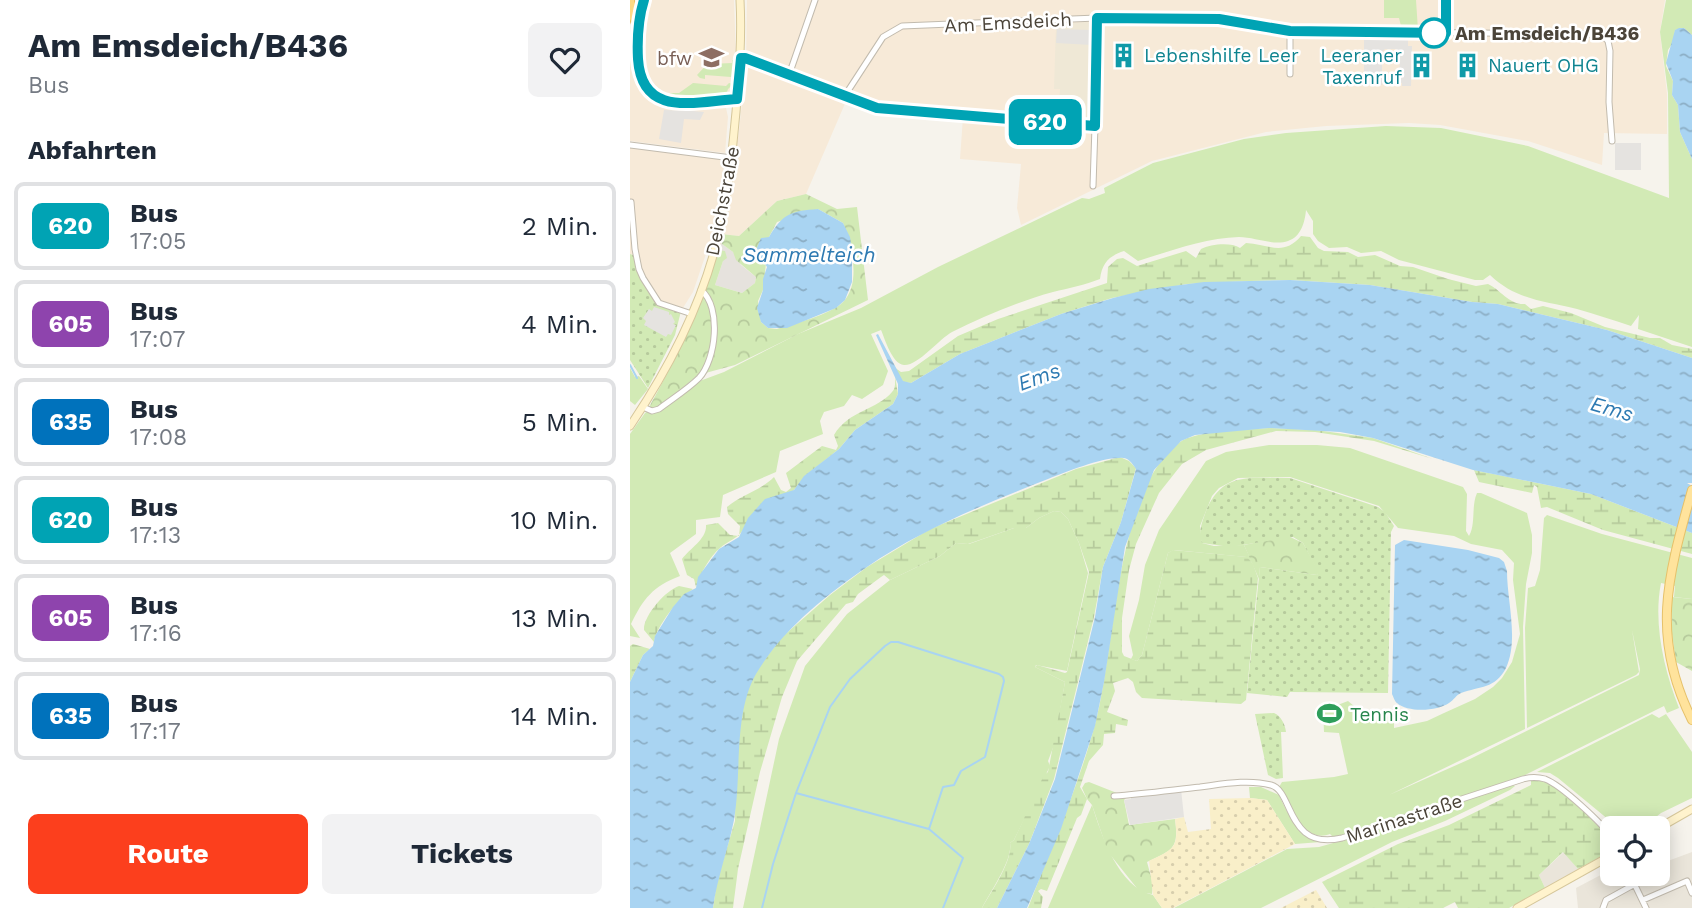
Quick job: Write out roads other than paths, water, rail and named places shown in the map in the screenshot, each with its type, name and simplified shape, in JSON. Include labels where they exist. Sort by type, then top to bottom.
[{"type":"highway","points":[[638,33],[645,0]]},
{"type":"highway","points":[[630,2],[638,33],[640,75],[647,89],[658,98],[669,102],[697,103],[737,99]]},
{"type":"main road","name":"Deichstraße","points":[[630,426],[665,371],[692,314],[719,235],[732,158],[741,58],[740,0]]},
{"type":"main road","points":[[1692,490],[1673,561],[1667,594],[1666,632],[1679,694],[1692,720]]},
{"type":"main road","points":[[1670,822],[1692,809]]},
{"type":"main road","points":[[1517,908],[1600,862]]},
{"type":"street","points":[[789,75],[815,0]]},
{"type":"street","points":[[1446,0],[1446,33]]},
{"type":"street","points":[[1093,186],[1097,18]]},
{"type":"street","name":"Am Emsdeich","points":[[844,96],[883,37],[902,26],[1097,18],[1219,19],[1290,31],[1603,36],[1608,41],[1610,51],[1609,102],[1612,141]]},
{"type":"street","points":[[1290,31],[1290,74]]},
{"type":"street","points":[[741,58],[888,110],[1095,126]]},
{"type":"street","points":[[630,145],[732,158]]},
{"type":"street","points":[[631,202],[633,249],[639,269],[659,303],[692,314]]},
{"type":"street","points":[[643,407],[652,411],[659,409],[700,377],[710,354],[714,328],[710,301],[701,290]]},
{"type":"street","name":"Marinastraße","points":[[1114,796],[1242,782],[1271,785],[1279,790],[1301,829],[1327,841],[1535,777],[1557,786],[1600,824]]},
{"type":"street","points":[[1643,900],[1690,880],[1692,893]]},
{"type":"street","points":[[1603,908],[1606,900],[1631,886]]},
{"type":"street","points":[[1636,886],[1646,908]]},
{"type":"water","points":[[1684,28],[1692,35],[1692,159],[1680,132],[1678,105],[1672,95],[1673,81],[1666,63],[1675,30]]},
{"type":"water","name":"Sammelteich","points":[[818,209],[843,223],[850,237],[852,282],[845,300],[836,308],[787,328],[768,328],[761,322],[757,308],[767,267],[756,250],[761,238],[769,237],[789,215]]},
{"type":"water","name":"Ems","points":[[1290,280],[1370,285],[1498,304],[1607,330],[1692,358],[1692,483],[1687,483],[1692,486],[1692,533],[1591,494],[1473,470],[1373,438],[1340,432],[1269,428],[1195,435],[1181,441],[1154,470],[1125,547],[1095,726],[1061,829],[1027,908],[997,908],[1029,844],[1055,779],[1095,617],[1103,567],[1121,522],[1136,469],[1122,458],[1102,460],[1073,469],[978,508],[888,553],[851,578],[791,628],[756,674],[744,707],[734,820],[713,908],[630,908],[630,682],[643,655],[653,646],[655,636],[673,607],[684,594],[696,588],[698,577],[719,549],[739,537],[748,518],[765,499],[794,490],[804,476],[839,449],[855,430],[893,404],[898,394],[898,384],[876,335],[878,334],[903,381],[911,383],[960,354],[1061,314],[1113,298],[1149,289],[1204,282]]},
{"type":"water","points":[[1404,540],[1499,558],[1504,562],[1507,571],[1512,645],[1506,668],[1492,683],[1461,693],[1444,706],[1431,709],[1415,710],[1402,706],[1392,694],[1395,545]]},
{"type":"waterway","points":[[630,365],[637,378]]},
{"type":"waterway","points":[[796,793],[830,707],[850,679],[885,646],[898,642],[999,674],[1004,681],[985,757],[961,771],[954,785],[943,787],[929,829]]},
{"type":"waterway","points":[[762,908],[796,793],[929,829],[963,858],[943,908]]},
{"type":"place","name":"Am Emsdeich/B436","points":[[1434,33]]},
{"type":"place","name":"Lebenshilfe Leer","points":[[1124,55]]},
{"type":"place","name":"bfw","points":[[712,58]]},
{"type":"place","name":"Nauert OHG","points":[[1468,65]]},
{"type":"place","name":"Leeraner Taxenruf","points":[[1422,66]]},
{"type":"place","name":"Tennis","points":[[1330,714]]}]
